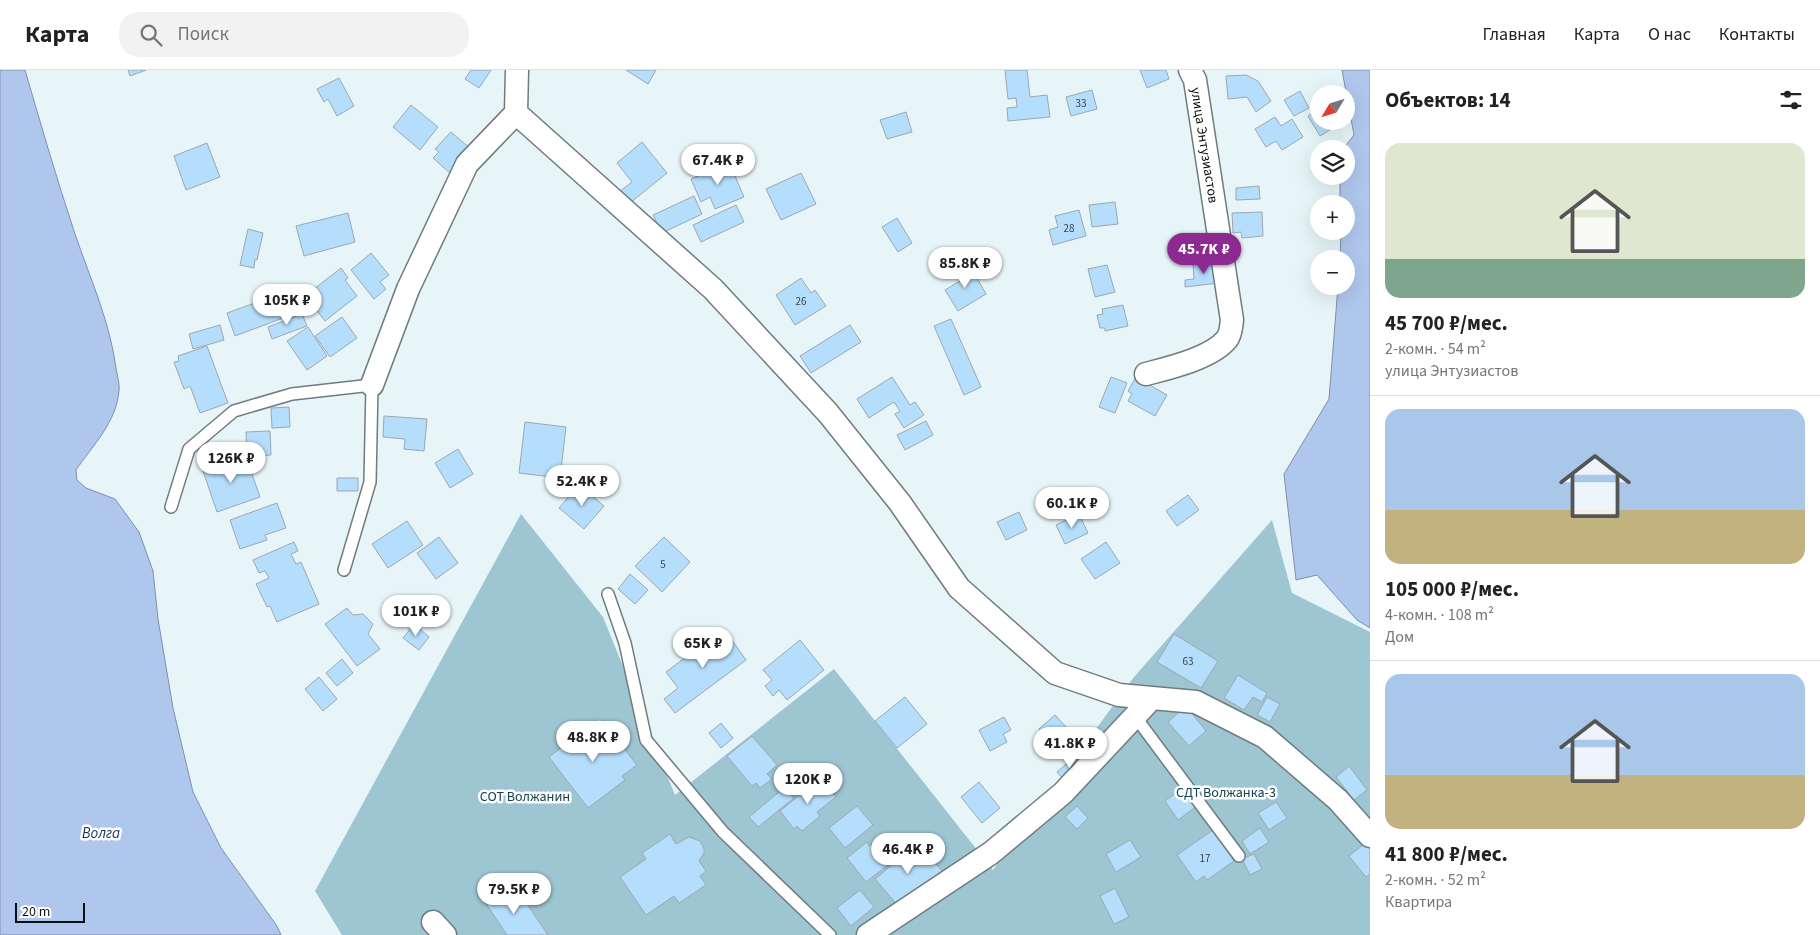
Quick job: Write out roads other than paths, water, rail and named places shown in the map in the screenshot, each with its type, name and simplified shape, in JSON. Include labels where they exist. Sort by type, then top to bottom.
[{"type":"street","points":[[372,385],[408,289],[467,164],[516,114],[517,70]]},
{"type":"street","name":"улица Энтузиастов","points":[[1146,374],[1188,363],[1216,348],[1227,339],[1231,330],[1232,320],[1194,80],[1190,70]]},
{"type":"street","points":[[516,114],[713,289],[828,413],[900,503],[959,588],[1055,673],[1119,695],[1196,702],[1266,737],[1338,800],[1370,836]]},
{"type":"street","points":[[868,935],[991,853],[1063,793],[1152,698]]},
{"type":"lane","points":[[171,507],[189,449],[234,410],[292,394],[372,385],[370,482],[344,570]]},
{"type":"lane","points":[[608,594],[625,643],[646,740],[723,832],[830,935]]},
{"type":"lane","points":[[1119,695],[1239,856]]},
{"type":"water","name":"Волга","points":[[0,70],[25,70],[75,234],[99,300],[113,351],[119,385],[117,403],[103,433],[76,470],[77,480],[86,488],[115,499],[139,532],[153,571],[158,619],[173,708],[193,792],[221,848],[277,926],[281,935],[0,935]]},
{"type":"water","points":[[1342,70],[1370,70],[1370,628],[1357,620],[1317,575],[1296,580],[1284,474],[1329,399],[1337,295],[1355,295],[1355,250],[1340,250],[1341,240],[1355,240],[1355,195],[1340,195],[1340,185],[1355,185],[1355,140],[1350,140],[1354,135],[1353,130],[1355,130],[1355,85],[1345,85]]},
{"type":"park label","name":"СДТ Волжанка-3","points":[[1226,792]]},
{"type":"park label","name":"СОТ Волжанин","points":[[525,796]]}]
